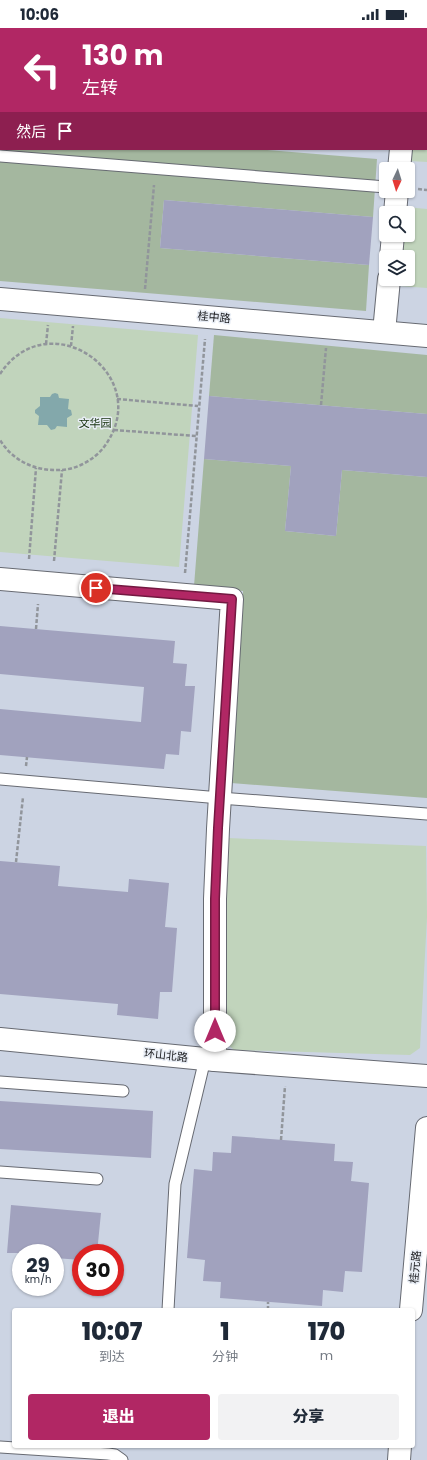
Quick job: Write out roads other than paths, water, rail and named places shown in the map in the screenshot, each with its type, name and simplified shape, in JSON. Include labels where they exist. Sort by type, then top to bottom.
[{"type":"street","points":[[400,162],[401,150]]},
{"type":"street","points":[[384,332],[388,286]]},
{"type":"street","name":"桂中路","points":[[0,299],[427,336]]},
{"type":"street","points":[[0,579],[232,599],[215,899],[210,1059]]},
{"type":"street","name":"环山北路","points":[[0,1039],[210,1059],[427,1076]]},
{"type":"street","name":"桂元路","points":[[417,1302],[427,1128]]},
{"type":"street","points":[[399,1460],[400,1448]]},
{"type":"lane","points":[[0,156],[379,186]]},
{"type":"lane","points":[[0,779],[427,814]]},
{"type":"lane","points":[[168,1308],[175,1184],[210,1059]]},
{"type":"lane","points":[[0,1082],[123,1091]]},
{"type":"lane","points":[[0,1172],[97,1179]]},
{"type":"lane","points":[[0,1447],[12,1447]]},
{"type":"lane","points":[[36,1448],[109,1450],[122,1460]]},
{"type":"park label","name":"文华园","points":[[95,423]]}]
